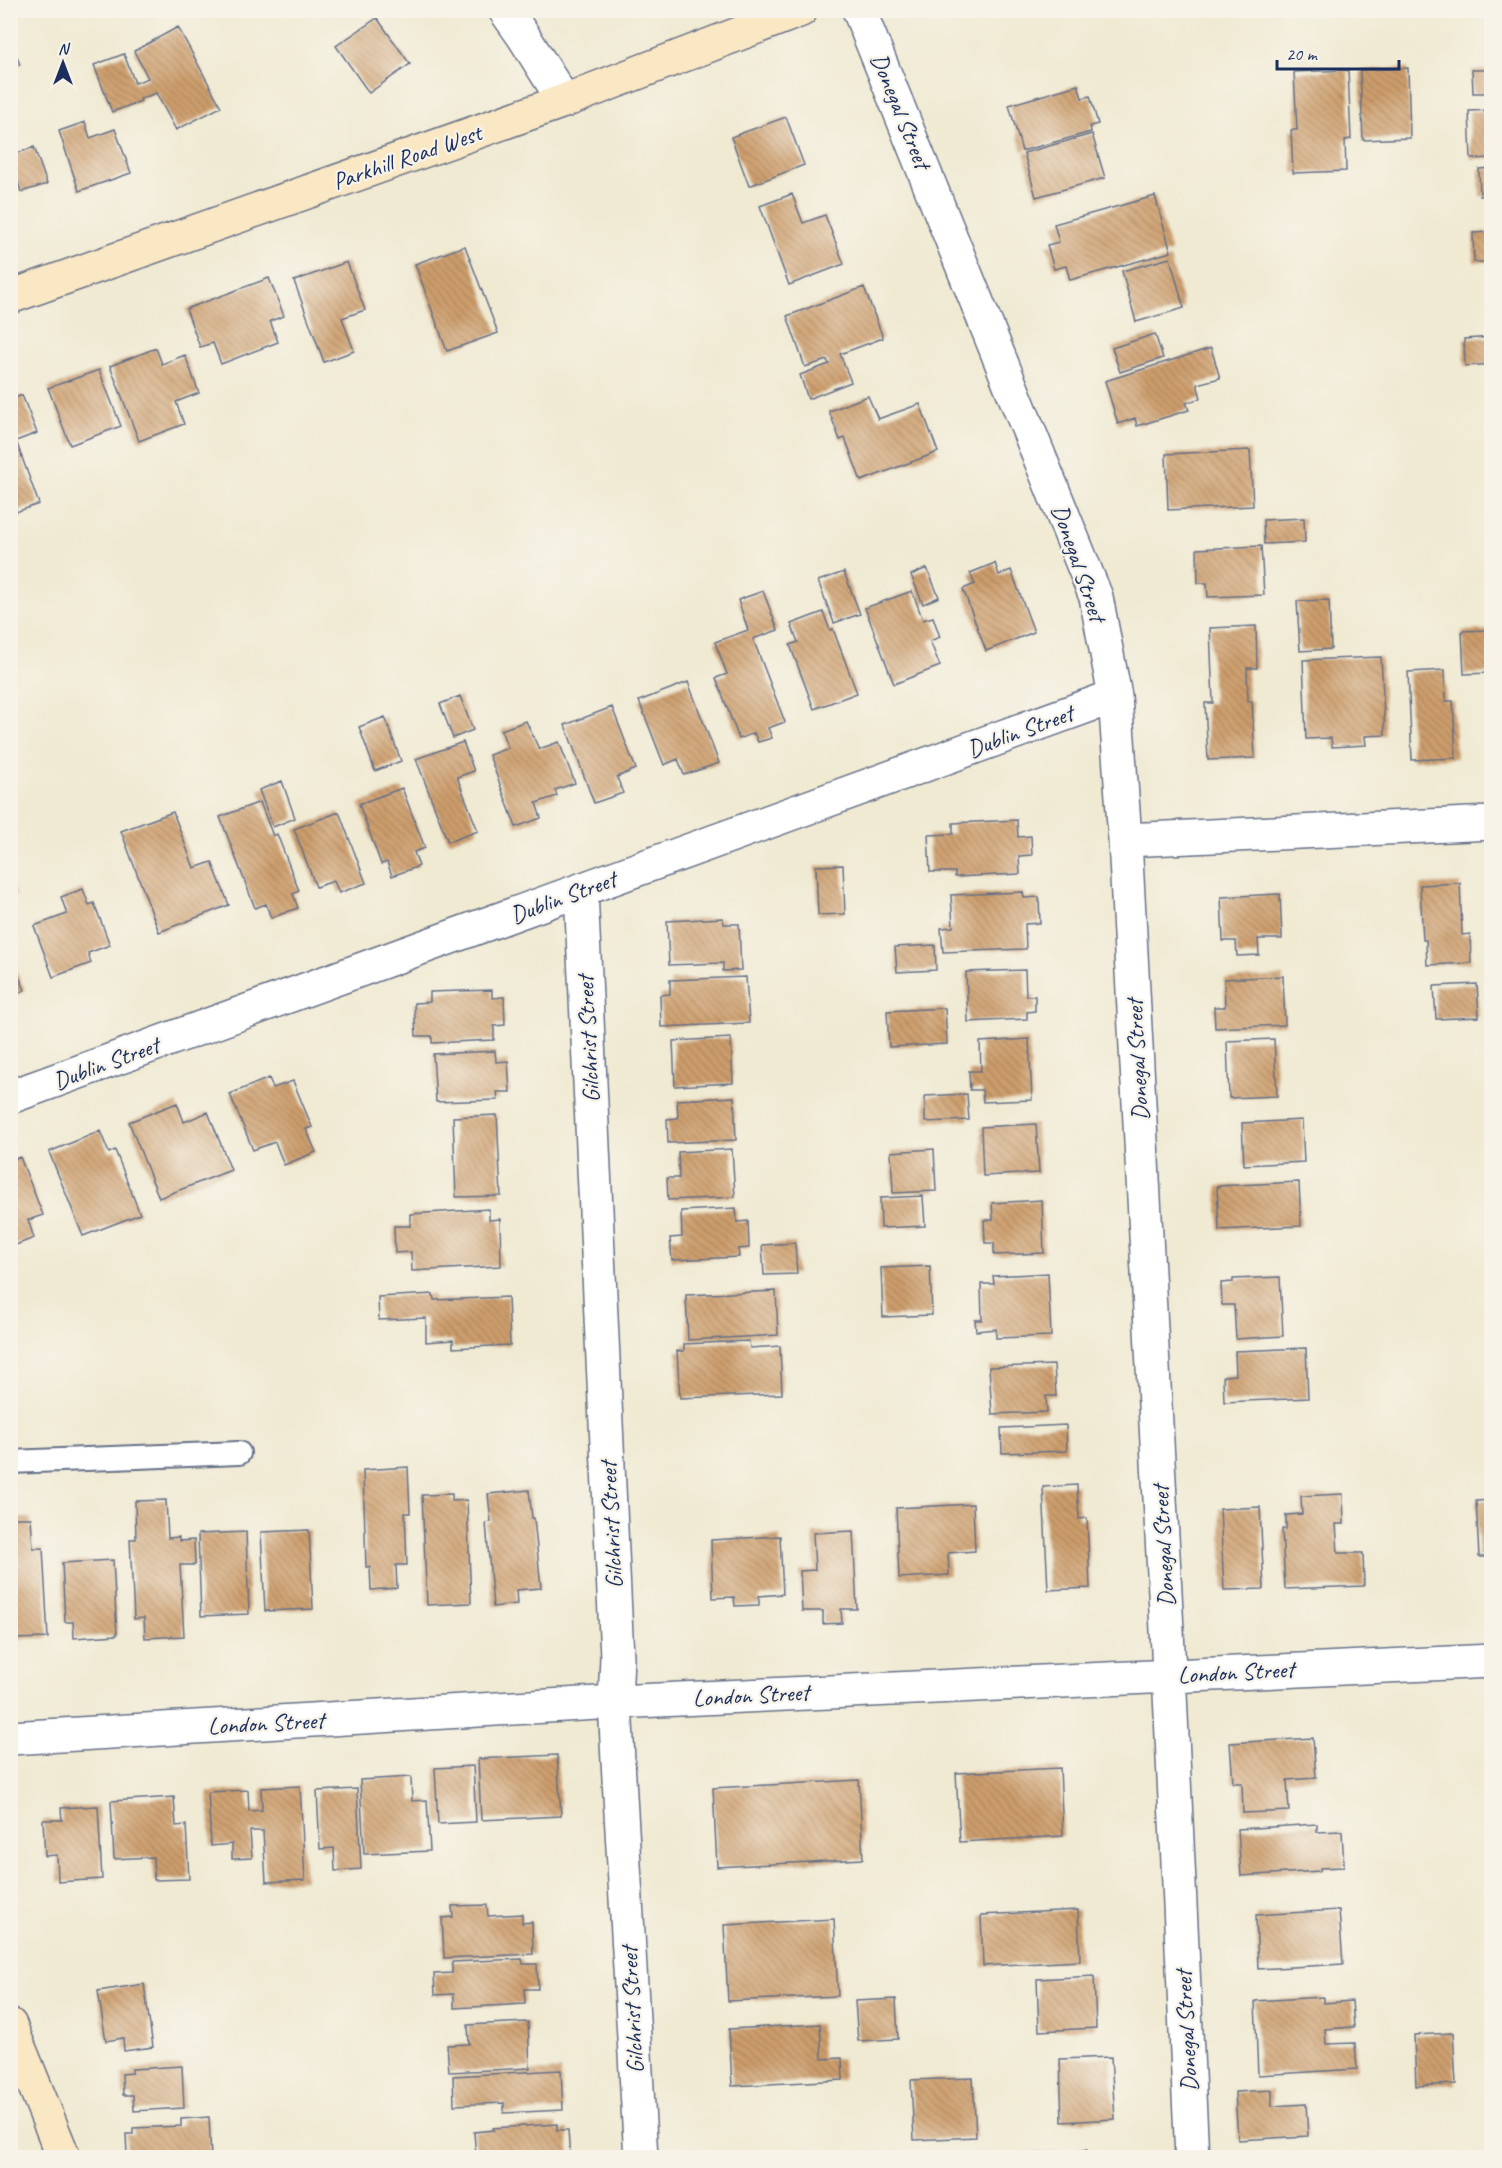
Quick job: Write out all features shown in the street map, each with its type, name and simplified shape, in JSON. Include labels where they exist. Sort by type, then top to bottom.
[{"type":"main road","name":"Parkhill Road West","points":[[10,297],[564,101],[801,10]]},
{"type":"main road","points":[[10,2025],[64,2157]]},
{"type":"street","points":[[505,10],[564,101]]},
{"type":"street","name":"Donegal Street","points":[[859,10],[1096,597],[1115,696],[1125,840],[1192,2157]]},
{"type":"street","name":"Dublin Street","points":[[10,1097],[1115,696]]},
{"type":"street","points":[[1125,840],[1491,823]]},
{"type":"street","name":"Gilchrist Street","points":[[581,891],[617,1645],[615,1702],[642,2157]]},
{"type":"street","name":"London Street","points":[[10,1738],[615,1702],[1491,1660]]},
{"type":"lane","points":[[10,1462],[239,1454]]},
{"type":"building","points":[[377,18],[410,64],[369,93],[336,46]]},
{"type":"building","points":[[178,27],[221,107],[176,130],[156,93],[112,112],[94,65],[124,54],[135,83],[148,78],[134,51]]},
{"type":"building","points":[[10,38],[20,65],[10,68]]},
{"type":"building","points":[[1408,68],[1410,138],[1363,140],[1360,70]]},
{"type":"building","points":[[1348,70],[1351,139],[1345,140],[1346,171],[1293,173],[1291,130],[1297,130],[1294,72]]},
{"type":"building","points":[[1472,70],[1492,70],[1492,93],[1473,93]]},
{"type":"building","points":[[1078,85],[1082,98],[1090,96],[1098,124],[1090,126],[1091,132],[1022,151],[1009,105]]},
{"type":"building","points":[[1492,110],[1492,158],[1471,159],[1469,111]]},
{"type":"building","points":[[786,117],[804,165],[749,186],[731,137]]},
{"type":"building","points":[[85,122],[90,138],[115,129],[131,173],[79,191],[59,131]]},
{"type":"building","points":[[1092,134],[1105,178],[1036,197],[1024,153]]},
{"type":"building","points":[[34,147],[47,184],[21,192],[10,156]]},
{"type":"building","points":[[1492,168],[1492,196],[1480,196],[1479,169]]},
{"type":"building","points":[[792,194],[803,223],[825,215],[844,264],[789,285],[760,206]]},
{"type":"building","points":[[1155,196],[1171,252],[1070,280],[1066,266],[1054,269],[1047,245],[1059,242],[1054,224]]},
{"type":"building","points":[[1492,232],[1492,262],[1474,262],[1473,233]]},
{"type":"building","points":[[465,246],[498,333],[447,351],[415,264]]},
{"type":"building","points":[[1170,258],[1184,308],[1136,322],[1122,271]]},
{"type":"building","points":[[347,262],[365,310],[342,318],[354,351],[324,362],[294,281]]},
{"type":"building","points":[[269,278],[284,316],[270,321],[278,342],[221,364],[213,343],[200,347],[186,309]]},
{"type":"building","points":[[864,287],[883,338],[840,354],[851,382],[808,399],[800,375],[829,364],[827,360],[805,367],[787,316]]},
{"type":"building","points":[[1155,334],[1163,358],[1120,372],[1112,348]]},
{"type":"building","points":[[1492,337],[1492,364],[1465,366],[1464,339]]},
{"type":"building","points":[[156,348],[162,364],[185,355],[199,393],[176,402],[184,424],[139,441],[110,366]]},
{"type":"building","points":[[1211,348],[1220,378],[1197,384],[1201,398],[1186,403],[1189,410],[1137,426],[1135,418],[1118,424],[1105,381]]},
{"type":"building","points":[[99,370],[121,426],[70,445],[48,388]]},
{"type":"building","points":[[22,395],[37,433],[16,441],[39,504],[10,514],[10,400]]},
{"type":"building","points":[[868,396],[878,419],[920,404],[938,452],[861,481],[845,438],[840,440],[829,411]]},
{"type":"building","points":[[1250,450],[1253,506],[1168,510],[1166,454]]},
{"type":"building","points":[[1304,518],[1305,542],[1264,544],[1263,520]]},
{"type":"building","points":[[1261,546],[1264,595],[1208,597],[1207,583],[1198,583],[1197,549]]},
{"type":"building","points":[[995,563],[999,575],[1011,570],[1034,632],[986,651],[963,589],[975,584],[970,573]]},
{"type":"building","points":[[927,568],[939,597],[923,604],[911,575]]},
{"type":"building","points":[[844,572],[860,614],[834,623],[818,581]]},
{"type":"building","points":[[763,591],[778,630],[753,639],[785,722],[768,728],[772,738],[758,742],[754,733],[739,739],[716,678],[727,674],[715,642],[748,630],[738,600]]},
{"type":"building","points":[[912,591],[923,620],[933,617],[940,637],[930,641],[940,666],[894,684],[865,608]]},
{"type":"building","points":[[1329,600],[1331,649],[1300,651],[1297,601]]},
{"type":"building","points":[[823,612],[830,630],[833,629],[857,693],[814,709],[790,645],[798,642],[791,624]]},
{"type":"building","points":[[1256,626],[1257,668],[1247,668],[1248,701],[1252,701],[1255,758],[1208,760],[1205,703],[1213,703],[1210,628]]},
{"type":"building","points":[[1488,630],[1490,673],[1464,674],[1462,631]]},
{"type":"building","points":[[1381,657],[1385,735],[1365,736],[1366,745],[1332,747],[1331,738],[1306,739],[1303,660]]},
{"type":"building","points":[[1445,670],[1446,701],[1453,701],[1456,758],[1412,760],[1408,672]]},
{"type":"building","points":[[688,682],[719,763],[684,775],[678,759],[664,765],[639,701]]},
{"type":"building","points":[[460,696],[473,730],[453,738],[440,704]]},
{"type":"building","points":[[612,707],[636,769],[617,777],[623,793],[594,803],[565,725]]},
{"type":"building","points":[[385,717],[401,761],[375,771],[359,727]]},
{"type":"building","points":[[526,721],[539,749],[559,742],[575,783],[555,790],[557,796],[536,803],[541,818],[516,827],[489,755],[508,748],[501,730]]},
{"type":"building","points":[[463,742],[474,771],[457,777],[478,831],[448,842],[416,759]]},
{"type":"building","points":[[282,781],[295,818],[273,827],[259,790]]},
{"type":"building","points":[[402,788],[425,848],[414,852],[419,866],[392,876],[387,862],[381,864],[359,804]]},
{"type":"building","points":[[260,802],[273,836],[277,834],[299,891],[293,894],[298,908],[271,918],[266,904],[255,908],[220,817]]},
{"type":"building","points":[[173,812],[194,868],[212,862],[229,905],[159,932],[121,831]]},
{"type":"building","points":[[339,812],[366,883],[339,893],[334,881],[316,887],[294,829]]},
{"type":"building","points":[[1017,820],[1018,837],[1031,836],[1032,855],[1019,856],[1020,874],[955,877],[955,872],[930,872],[928,835],[953,834],[953,823]]},
{"type":"building","points":[[843,865],[845,914],[818,915],[816,866]]},
{"type":"building","points":[[10,882],[16,895],[10,897]]},
{"type":"building","points":[[1460,883],[1462,935],[1470,934],[1471,963],[1427,965],[1426,940],[1423,940],[1420,885]]},
{"type":"building","points":[[83,889],[89,905],[94,903],[110,945],[88,953],[91,963],[53,977],[34,926],[67,914],[61,897]]},
{"type":"building","points":[[1023,892],[1024,898],[1039,897],[1040,923],[1025,924],[1026,949],[943,952],[941,928],[953,927],[951,895]]},
{"type":"building","points":[[1280,894],[1282,939],[1258,939],[1259,955],[1237,956],[1236,941],[1223,941],[1221,897]]},
{"type":"building","points":[[723,918],[724,924],[739,924],[741,970],[723,971],[723,963],[669,965],[667,921]]},
{"type":"building","points":[[935,945],[936,970],[897,972],[895,947]]},
{"type":"building","points":[[10,958],[25,990],[10,997]]},
{"type":"building","points":[[1025,970],[1026,996],[1035,996],[1035,1011],[1027,1012],[1027,1019],[968,1022],[966,972]]},
{"type":"building","points":[[1283,976],[1285,1025],[1215,1028],[1214,1007],[1225,1007],[1224,979]]},
{"type":"building","points":[[746,977],[749,1023],[661,1027],[660,995],[670,994],[670,980]]},
{"type":"building","points":[[1477,984],[1479,1017],[1436,1019],[1434,986]]},
{"type":"building","points":[[492,990],[492,998],[504,997],[505,1025],[494,1026],[494,1040],[432,1043],[432,1036],[416,1036],[414,1003],[430,1002],[430,992]]},
{"type":"building","points":[[945,1008],[947,1044],[889,1047],[887,1011]]},
{"type":"building","points":[[731,1038],[733,1083],[675,1086],[673,1041]]},
{"type":"building","points":[[1029,1039],[1032,1100],[983,1102],[982,1090],[970,1090],[969,1071],[981,1071],[980,1042]]},
{"type":"building","points":[[1274,1039],[1277,1096],[1229,1098],[1227,1041]]},
{"type":"building","points":[[495,1051],[496,1062],[508,1061],[510,1092],[497,1092],[498,1100],[436,1102],[433,1054]]},
{"type":"building","points":[[269,1078],[273,1088],[293,1081],[312,1127],[306,1129],[316,1152],[284,1165],[275,1142],[253,1150],[230,1094]]},
{"type":"building","points":[[967,1094],[969,1120],[925,1122],[925,1096]]},
{"type":"building","points":[[734,1097],[736,1140],[668,1143],[667,1119],[678,1118],[677,1100]]},
{"type":"building","points":[[177,1103],[184,1122],[208,1112],[231,1170],[159,1198],[129,1122]]},
{"type":"building","points":[[497,1115],[501,1196],[456,1197],[453,1117]]},
{"type":"building","points":[[1302,1120],[1304,1162],[1244,1165],[1242,1123]]},
{"type":"building","points":[[1036,1124],[1039,1173],[983,1176],[981,1127]]},
{"type":"building","points":[[100,1131],[109,1153],[115,1150],[140,1214],[83,1236],[49,1152]]},
{"type":"building","points":[[732,1149],[735,1197],[668,1200],[667,1178],[679,1178],[678,1152]]},
{"type":"building","points":[[934,1149],[936,1191],[893,1193],[891,1152]]},
{"type":"building","points":[[20,1157],[43,1215],[28,1220],[34,1238],[13,1246],[10,1240],[10,1161]]},
{"type":"building","points":[[1299,1182],[1301,1226],[1219,1230],[1217,1186]]},
{"type":"building","points":[[923,1196],[925,1226],[881,1228],[880,1198]]},
{"type":"building","points":[[1042,1200],[1044,1253],[994,1255],[994,1243],[985,1243],[984,1220],[993,1220],[992,1203]]},
{"type":"building","points":[[736,1208],[737,1222],[748,1221],[749,1248],[738,1249],[739,1257],[672,1260],[670,1238],[682,1237],[681,1211]]},
{"type":"building","points":[[489,1209],[489,1220],[500,1219],[501,1266],[412,1271],[411,1252],[395,1253],[394,1226],[410,1226],[410,1214]]},
{"type":"building","points":[[795,1243],[797,1274],[764,1275],[762,1245]]},
{"type":"building","points":[[930,1266],[932,1315],[883,1317],[881,1268]]},
{"type":"building","points":[[1048,1273],[1051,1336],[996,1338],[996,1329],[976,1331],[975,1320],[982,1320],[981,1284],[994,1284],[993,1276]]},
{"type":"building","points":[[1280,1277],[1283,1336],[1236,1339],[1234,1305],[1222,1305],[1221,1283],[1233,1282],[1233,1279]]},
{"type":"building","points":[[776,1291],[778,1335],[688,1340],[686,1295]]},
{"type":"building","points":[[433,1294],[434,1300],[508,1297],[510,1345],[453,1348],[453,1340],[426,1342],[426,1318],[379,1320],[378,1297]]},
{"type":"building","points":[[749,1341],[750,1348],[780,1346],[782,1394],[680,1398],[677,1351],[684,1351],[684,1344]]},
{"type":"building","points":[[1306,1348],[1308,1398],[1224,1402],[1223,1376],[1236,1375],[1235,1351]]},
{"type":"building","points":[[1054,1365],[1056,1396],[1046,1396],[1047,1412],[992,1414],[989,1367]]},
{"type":"building","points":[[1066,1425],[1067,1451],[1002,1453],[1001,1428]]},
{"type":"building","points":[[408,1467],[410,1513],[405,1513],[407,1565],[396,1565],[397,1588],[371,1590],[370,1567],[366,1567],[363,1470]]},
{"type":"building","points":[[1077,1485],[1079,1519],[1087,1518],[1090,1588],[1048,1590],[1043,1487]]},
{"type":"building","points":[[529,1490],[541,1588],[516,1590],[517,1604],[493,1607],[486,1523],[491,1522],[488,1494]]},
{"type":"building","points":[[452,1494],[452,1501],[467,1500],[471,1603],[427,1605],[422,1495]]},
{"type":"building","points":[[1343,1494],[1344,1524],[1336,1524],[1338,1553],[1363,1553],[1364,1586],[1285,1589],[1282,1529],[1286,1529],[1286,1515],[1302,1514],[1301,1496]]},
{"type":"building","points":[[166,1500],[168,1538],[179,1537],[179,1541],[194,1540],[195,1565],[180,1565],[184,1636],[145,1638],[144,1618],[134,1619],[130,1539],[136,1539],[135,1501]]},
{"type":"building","points":[[1492,1500],[1492,1557],[1479,1557],[1476,1501]]},
{"type":"building","points":[[973,1504],[975,1551],[948,1553],[949,1575],[899,1578],[896,1508]]},
{"type":"building","points":[[1260,1507],[1264,1589],[1224,1590],[1220,1509]]},
{"type":"building","points":[[10,1518],[31,1518],[33,1548],[43,1548],[48,1638],[11,1639]]},
{"type":"building","points":[[309,1530],[313,1609],[265,1611],[261,1532]]},
{"type":"building","points":[[853,1531],[857,1609],[841,1609],[842,1623],[823,1624],[823,1611],[802,1611],[800,1571],[815,1570],[813,1533]]},
{"type":"building","points":[[246,1532],[249,1614],[201,1616],[198,1534]]},
{"type":"building","points":[[780,1536],[783,1594],[759,1596],[759,1605],[735,1606],[734,1597],[713,1598],[711,1540]]},
{"type":"building","points":[[113,1560],[117,1635],[74,1638],[73,1622],[65,1622],[62,1563]]},
{"type":"building","points":[[1313,1738],[1316,1778],[1287,1780],[1289,1811],[1243,1813],[1242,1783],[1233,1783],[1230,1743]]},
{"type":"building","points":[[557,1755],[561,1816],[481,1820],[478,1759]]},
{"type":"building","points":[[473,1766],[476,1822],[438,1824],[435,1768]]},
{"type":"building","points":[[1060,1768],[1063,1836],[960,1842],[956,1773]]},
{"type":"building","points":[[411,1777],[412,1801],[427,1800],[430,1851],[364,1854],[360,1780]]},
{"type":"building","points":[[859,1780],[863,1859],[717,1867],[713,1788]]},
{"type":"building","points":[[300,1786],[305,1880],[266,1882],[263,1831],[250,1831],[252,1858],[232,1859],[232,1844],[211,1846],[208,1792],[248,1790],[249,1811],[262,1810],[261,1788]]},
{"type":"building","points":[[357,1789],[361,1869],[335,1871],[334,1848],[320,1849],[317,1791]]},
{"type":"building","points":[[174,1797],[176,1826],[186,1825],[189,1879],[154,1880],[153,1857],[114,1859],[111,1801]]},
{"type":"building","points":[[98,1806],[102,1879],[58,1882],[57,1855],[45,1856],[43,1820],[62,1820],[61,1808]]},
{"type":"building","points":[[1317,1824],[1317,1832],[1342,1831],[1344,1867],[1320,1868],[1320,1871],[1241,1876],[1238,1829]]},
{"type":"building","points":[[487,1905],[488,1916],[522,1914],[522,1923],[532,1922],[533,1954],[444,1958],[442,1918],[453,1917],[452,1906]]},
{"type":"building","points":[[1078,1910],[1080,1961],[983,1966],[981,1915]]},
{"type":"building","points":[[1339,1910],[1343,1964],[1258,1969],[1256,1915]]},
{"type":"building","points":[[834,1919],[838,1996],[728,2001],[724,1925]]},
{"type":"building","points":[[522,1959],[523,1964],[537,1964],[538,1989],[524,1989],[525,2004],[454,2008],[454,1994],[435,1995],[434,1974],[452,1973],[452,1962]]},
{"type":"building","points":[[1094,1976],[1096,2028],[1039,2031],[1037,1979]]},
{"type":"building","points":[[144,1984],[153,2047],[124,2051],[123,2038],[106,2041],[98,1991]]},
{"type":"building","points":[[1323,1997],[1323,2003],[1352,2001],[1354,2027],[1325,2029],[1326,2044],[1355,2043],[1357,2069],[1258,2075],[1255,2001]]},
{"type":"building","points":[[896,1999],[898,2039],[858,2041],[855,2001]]},
{"type":"building","points":[[528,2022],[530,2068],[449,2072],[447,2045],[469,2044],[468,2025]]},
{"type":"building","points":[[820,2024],[822,2059],[842,2058],[843,2080],[732,2086],[729,2029]]},
{"type":"building","points":[[1453,2033],[1456,2084],[1416,2086],[1414,2035]]},
{"type":"building","points":[[1111,2057],[1115,2119],[1062,2122],[1060,2059]]},
{"type":"building","points":[[182,2066],[184,2108],[134,2111],[133,2095],[123,2095],[122,2074],[132,2073],[132,2069]]},
{"type":"building","points":[[561,2070],[563,2110],[504,2113],[504,2103],[454,2105],[453,2076]]},
{"type":"building","points":[[973,2078],[976,2137],[914,2140],[911,2080]]},
{"type":"building","points":[[1272,2090],[1272,2106],[1306,2104],[1308,2136],[1238,2140],[1235,2092]]},
{"type":"building","points":[[209,2117],[211,2158],[134,2158],[134,2154],[127,2154],[126,2134],[133,2134],[133,2128],[181,2126],[181,2119]]},
{"type":"building","points":[[557,2124],[557,2130],[568,2130],[570,2158],[476,2158],[474,2132],[494,2130],[493,2128]]},
{"type":"building","points":[[1087,2150],[1087,2158],[1032,2158],[1032,2154]]}]
